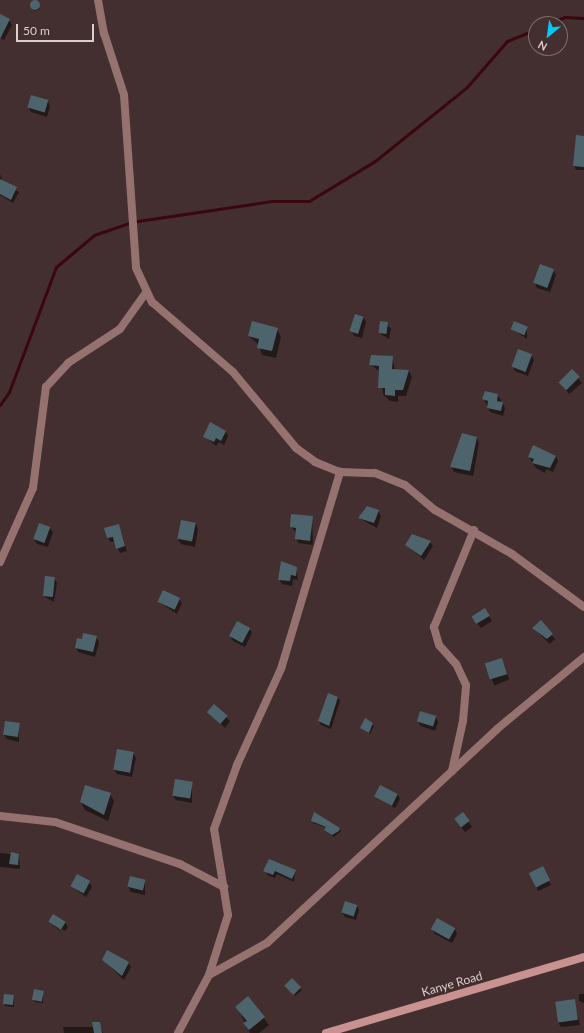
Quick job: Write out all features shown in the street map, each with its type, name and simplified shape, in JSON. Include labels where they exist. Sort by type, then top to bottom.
[{"type":"main road","name":"Kanye Road","points":[[326,1033],[584,958]]},
{"type":"street","points":[[98,0],[104,33],[124,95],[131,222],[136,268],[146,294],[174,324],[233,372],[296,448],[315,462],[340,472],[362,471],[387,477],[405,486],[435,510],[474,530],[571,594],[584,607]]},
{"type":"street","points":[[0,562],[33,488],[46,387],[68,363],[120,329],[146,294]]},
{"type":"street","points":[[178,1033],[209,975],[228,915],[214,829],[237,765],[281,669],[340,472]]},
{"type":"street","points":[[452,771],[463,721],[466,685],[456,664],[439,645],[434,627],[474,530]]},
{"type":"street","points":[[209,975],[266,943],[452,771],[584,657]]},
{"type":"street","points":[[0,816],[56,822],[180,864],[224,887]]},
{"type":"building","points":[[33,0],[37,0],[40,5],[37,10],[33,10],[30,7],[30,3]]},
{"type":"building","points":[[0,14],[10,19],[0,39]]},
{"type":"building","points":[[31,95],[48,100],[45,112],[27,107]]},
{"type":"building","points":[[576,135],[584,136],[584,167],[573,166]]},
{"type":"building","points":[[0,179],[17,187],[11,200],[0,194]]},
{"type":"building","points":[[540,264],[554,269],[547,288],[533,283]]},
{"type":"building","points":[[355,314],[364,317],[358,334],[349,331]]},
{"type":"building","points":[[252,321],[278,328],[272,351],[257,348],[259,339],[248,336]]},
{"type":"building","points":[[380,321],[388,322],[386,334],[379,333]]},
{"type":"building","points":[[514,321],[528,327],[524,335],[510,329]]},
{"type":"building","points":[[518,349],[532,354],[526,372],[512,367]]},
{"type":"building","points":[[371,355],[393,356],[392,369],[409,370],[403,390],[395,390],[395,396],[385,395],[385,388],[378,388],[379,366],[369,365]]},
{"type":"building","points":[[572,369],[580,377],[566,390],[559,382]]},
{"type":"building","points":[[485,391],[498,394],[497,401],[503,402],[501,411],[487,408],[488,401],[482,399]]},
{"type":"building","points":[[210,422],[226,431],[221,441],[216,438],[214,442],[203,437]]},
{"type":"building","points":[[462,433],[477,437],[470,471],[450,467]]},
{"type":"building","points":[[533,445],[556,456],[550,468],[532,463],[534,459],[528,457]]},
{"type":"building","points":[[367,506],[379,510],[374,523],[358,518]]},
{"type":"building","points":[[291,514],[313,516],[310,541],[295,539],[296,528],[290,527]]},
{"type":"building","points":[[181,520],[196,523],[192,542],[177,539]]},
{"type":"building","points":[[39,523],[50,527],[44,543],[33,539]]},
{"type":"building","points":[[119,524],[125,546],[116,549],[113,537],[107,538],[104,528]]},
{"type":"building","points":[[412,534],[431,541],[421,556],[405,545]]},
{"type":"building","points":[[281,561],[297,567],[296,576],[291,575],[290,581],[278,580]]},
{"type":"building","points":[[45,576],[55,577],[53,597],[43,596]]},
{"type":"building","points":[[163,590],[180,598],[175,610],[158,602]]},
{"type":"building","points":[[485,608],[490,616],[476,624],[471,616]]},
{"type":"building","points":[[541,620],[553,634],[547,639],[532,628]]},
{"type":"building","points":[[237,621],[250,628],[242,643],[229,636]]},
{"type":"building","points":[[83,633],[97,636],[93,652],[75,648],[77,638],[82,639]]},
{"type":"building","points":[[502,658],[507,674],[490,680],[485,663]]},
{"type":"building","points":[[328,693],[338,697],[329,726],[318,721]]},
{"type":"building","points":[[214,704],[228,716],[220,724],[207,712]]},
{"type":"building","points":[[420,711],[436,716],[433,726],[417,722]]},
{"type":"building","points":[[365,718],[373,723],[369,733],[360,728]]},
{"type":"building","points":[[5,721],[20,723],[18,737],[3,735]]},
{"type":"building","points":[[117,749],[134,752],[130,773],[113,770]]},
{"type":"building","points":[[175,779],[193,782],[190,799],[172,796]]},
{"type":"building","points":[[85,785],[111,793],[104,815],[80,802]]},
{"type":"building","points":[[380,785],[398,794],[392,806],[374,797]]},
{"type":"building","points":[[314,812],[340,828],[339,831],[332,835],[324,830],[326,827],[311,821]]},
{"type":"building","points":[[463,812],[470,821],[461,827],[454,819]]},
{"type":"building","points":[[11,852],[19,854],[18,865],[9,864]]},
{"type":"building","points":[[269,859],[296,870],[292,879],[275,871],[273,875],[263,871]]},
{"type":"building","points":[[543,866],[550,880],[536,888],[529,873]]},
{"type":"building","points":[[77,874],[90,881],[84,893],[70,886]]},
{"type":"building","points":[[130,876],[146,880],[143,891],[127,887]]},
{"type":"building","points":[[345,901],[357,905],[354,916],[341,912]]},
{"type":"building","points":[[53,914],[66,922],[61,930],[48,922]]},
{"type":"building","points":[[437,918],[455,928],[449,940],[431,929]]},
{"type":"building","points":[[107,950],[129,962],[122,976],[102,960]]},
{"type":"building","points":[[292,978],[301,987],[293,995],[284,986]]},
{"type":"building","points":[[34,989],[44,991],[42,1002],[32,1000]]},
{"type":"building","points":[[4,994],[14,995],[13,1005],[3,1004]]},
{"type":"building","points":[[248,996],[265,1017],[249,1030],[243,1023],[247,1021],[235,1007]]},
{"type":"building","points":[[575,999],[578,1020],[558,1023],[555,1002]]},
{"type":"building","points":[[92,1022],[100,1022],[102,1033],[94,1033]]},
{"type":"waterway","points":[[568,17],[584,18]]},
{"type":"waterway","points":[[0,405],[9,392],[56,267],[94,235],[131,222],[272,201],[309,201],[375,161],[467,87],[507,41],[528,32]]}]
